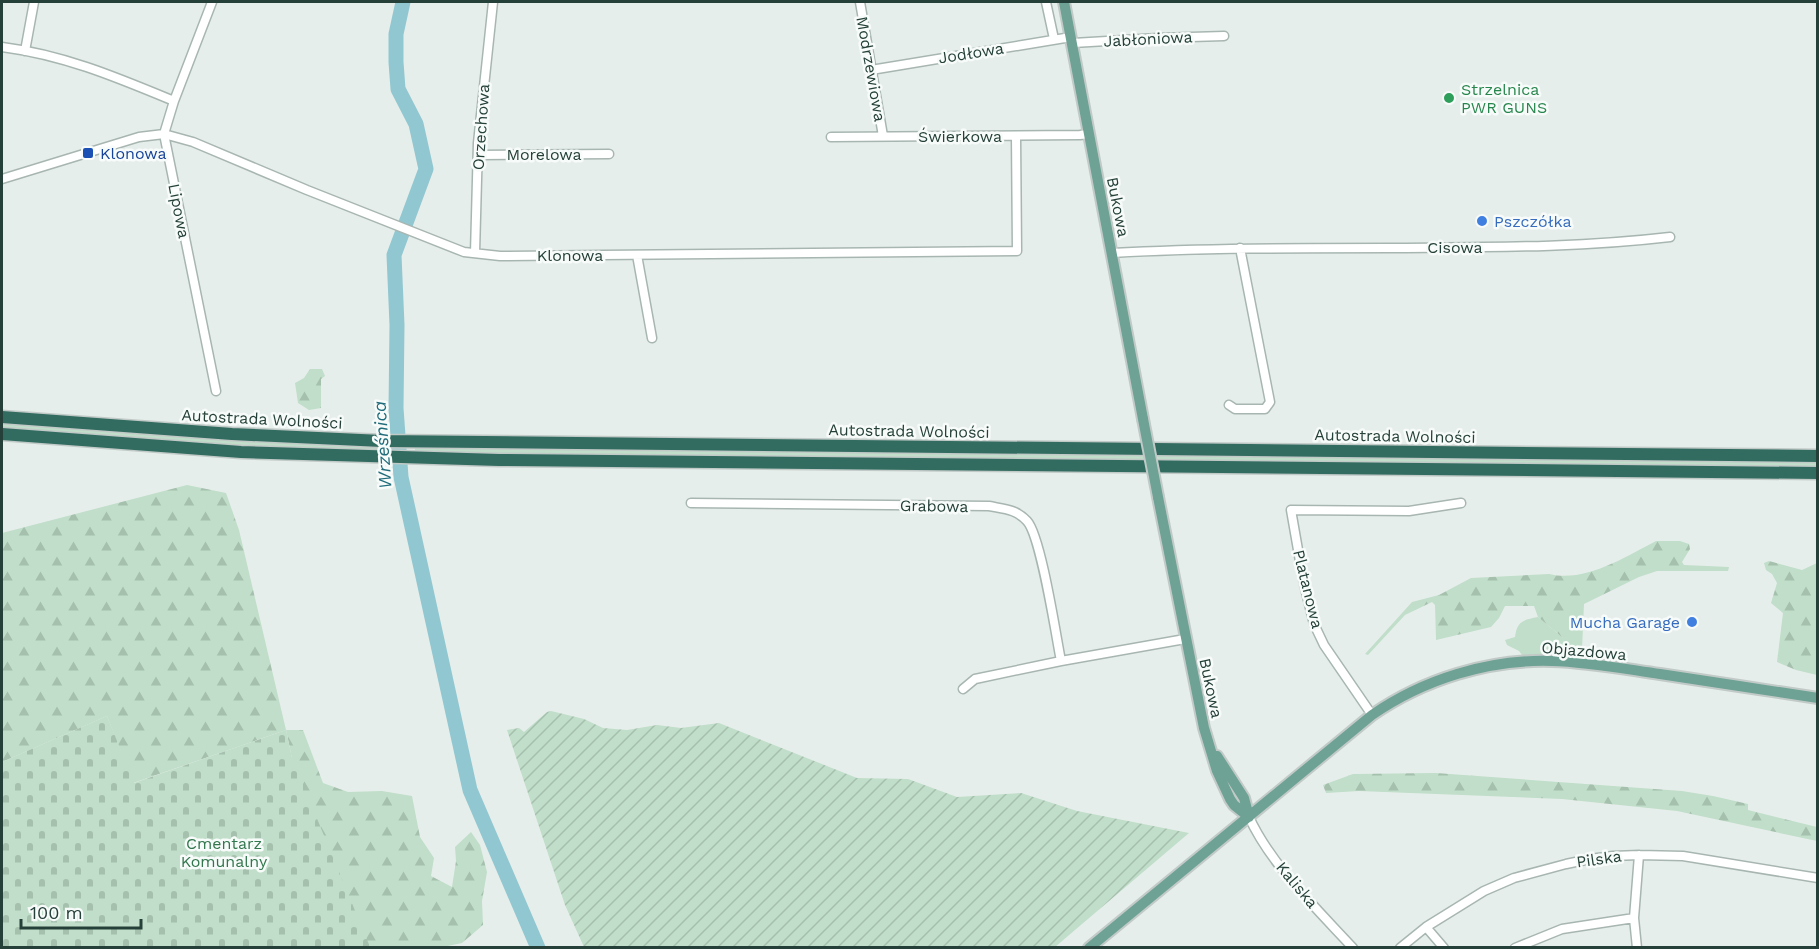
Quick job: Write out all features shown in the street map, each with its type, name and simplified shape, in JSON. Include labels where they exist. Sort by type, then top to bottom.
[{"type":"highway","name":"Autostrada Wolności","points":[[2,417],[232,434],[414,442],[1818,456]]},
{"type":"highway","name":"Autostrada Wolności","points":[[2,434],[241,452],[415,458],[1818,473]]},
{"type":"main road","name":"Bukowa","points":[[1064,2],[1200,711],[1217,771],[1234,805],[1249,817]]},
{"type":"main road","name":"Objazdowa","points":[[1089,948],[1372,716],[1410,693],[1446,678],[1487,666],[1530,661],[1575,663],[1818,698]]},
{"type":"street","points":[[25,51],[34,2]]},
{"type":"street","name":"Lipowa","points":[[212,2],[174,101],[164,134],[216,391]]},
{"type":"street","name":"Orzechowa","points":[[475,253],[478,155],[493,2]]},
{"type":"street","name":"Modrzewiowa","points":[[860,2],[883,136]]},
{"type":"street","points":[[1046,2],[1054,39]]},
{"type":"street","name":"Jabłoniowa","points":[[1072,40],[1224,36]]},
{"type":"street","name":"Jodłowa","points":[[872,70],[1054,39],[1072,40]]},
{"type":"street","points":[[2,47],[68,60],[174,101]]},
{"type":"street","name":"Klonowa","points":[[2,179],[139,137],[164,134],[193,142],[464,252],[501,256],[1017,251],[1016,135]]},
{"type":"street","name":"Świerkowa","points":[[831,136],[1089,134]]},
{"type":"street","name":"Morelowa","points":[[478,155],[609,154]]},
{"type":"street","name":"Cisowa","points":[[1112,253],[1240,248],[1488,248],[1614,243],[1670,237]]},
{"type":"street","points":[[1229,405],[1235,409],[1265,409],[1270,402],[1240,248]]},
{"type":"street","points":[[637,255],[652,338]]},
{"type":"street","name":"Platanowa","points":[[1372,716],[1324,645],[1314,624],[1304,584],[1291,510],[1410,511],[1461,503]]},
{"type":"street","name":"Grabowa","points":[[691,504],[989,506],[1015,511],[1029,522],[1037,541],[1061,661]]},
{"type":"street","points":[[963,688],[975,679],[1185,639]]},
{"type":"street","name":"Kaliska","points":[[1249,817],[1278,863],[1353,948]]},
{"type":"street","points":[[1637,948],[1634,918],[1639,855]]},
{"type":"street","name":"Pilska","points":[[1400,948],[1426,927],[1484,891],[1514,878],[1570,863],[1613,856],[1683,856],[1818,878]]},
{"type":"street","points":[[1515,948],[1562,929],[1634,918]]},
{"type":"street","points":[[1426,927],[1444,948]]},
{"type":"green space","points":[[310,369],[322,369],[325,376],[321,379],[321,408],[309,410],[298,403],[295,383],[304,378]]},
{"type":"green space","points":[[2,422],[381,445],[382,452],[272,449],[2,429]]},
{"type":"green space","points":[[415,447],[1144,455],[1146,462],[415,453]]},
{"type":"green space","points":[[1157,455],[1817,462],[1818,468],[1159,461]]},
{"type":"green space","points":[[187,485],[226,493],[239,530],[286,730],[133,783],[107,716],[2,762],[2,533]]},
{"type":"green space","points":[[1656,541],[1680,541],[1689,544],[1690,549],[1682,562],[1684,565],[1729,567],[1728,571],[1657,571],[1639,577],[1584,604],[1582,649],[1565,649],[1563,638],[1538,617],[1534,606],[1505,606],[1491,627],[1436,640],[1435,605],[1432,602],[1405,615],[1368,655],[1365,654],[1412,602],[1439,595],[1471,578],[1577,575],[1618,561]]},
{"type":"green space","points":[[1769,561],[1802,570],[1817,563],[1817,675],[1777,662],[1783,613],[1771,603],[1777,583],[1772,574],[1766,570],[1764,563]]},
{"type":"green space","points":[[1538,617],[1563,638],[1565,649],[1560,655],[1522,655],[1507,645],[1505,640],[1515,637],[1519,624]]},
{"type":"green space","points":[[551,711],[584,719],[603,728],[627,730],[657,725],[681,728],[719,723],[857,778],[908,779],[957,797],[1021,793],[1077,811],[1189,833],[1055,947],[584,947],[565,905],[507,730],[519,728],[524,732]]},
{"type":"green space","name":"Cmentarz Komunalny","points":[[107,716],[134,783],[286,730],[292,758],[370,947],[2,947],[2,762]]},
{"type":"green space","points":[[286,730],[303,730],[323,783],[348,792],[382,791],[412,796],[420,837],[434,858],[431,876],[452,887],[456,861],[455,847],[471,832],[480,845],[487,872],[482,901],[483,925],[462,943],[443,947],[305,947],[292,758]]},
{"type":"green space","points":[[1436,773],[1682,791],[1713,796],[1748,804],[1748,810],[1817,827],[1817,841],[1677,811],[1562,799],[1359,791],[1326,793],[1323,785],[1353,774]]},
{"type":"waterway","name":"Wrześnica","points":[[403,2],[396,34],[398,89],[416,124],[426,169],[394,255],[397,325],[396,408],[401,477],[470,790],[538,948]]},
{"type":"place","name":"Strzelnica PWR GUNS","points":[[1449,98]]},
{"type":"place","name":"Klonowa","points":[[88,153]]},
{"type":"place","name":"Pszczółka","points":[[1482,221]]},
{"type":"place","name":"Mucha Garage","points":[[1692,622]]}]
